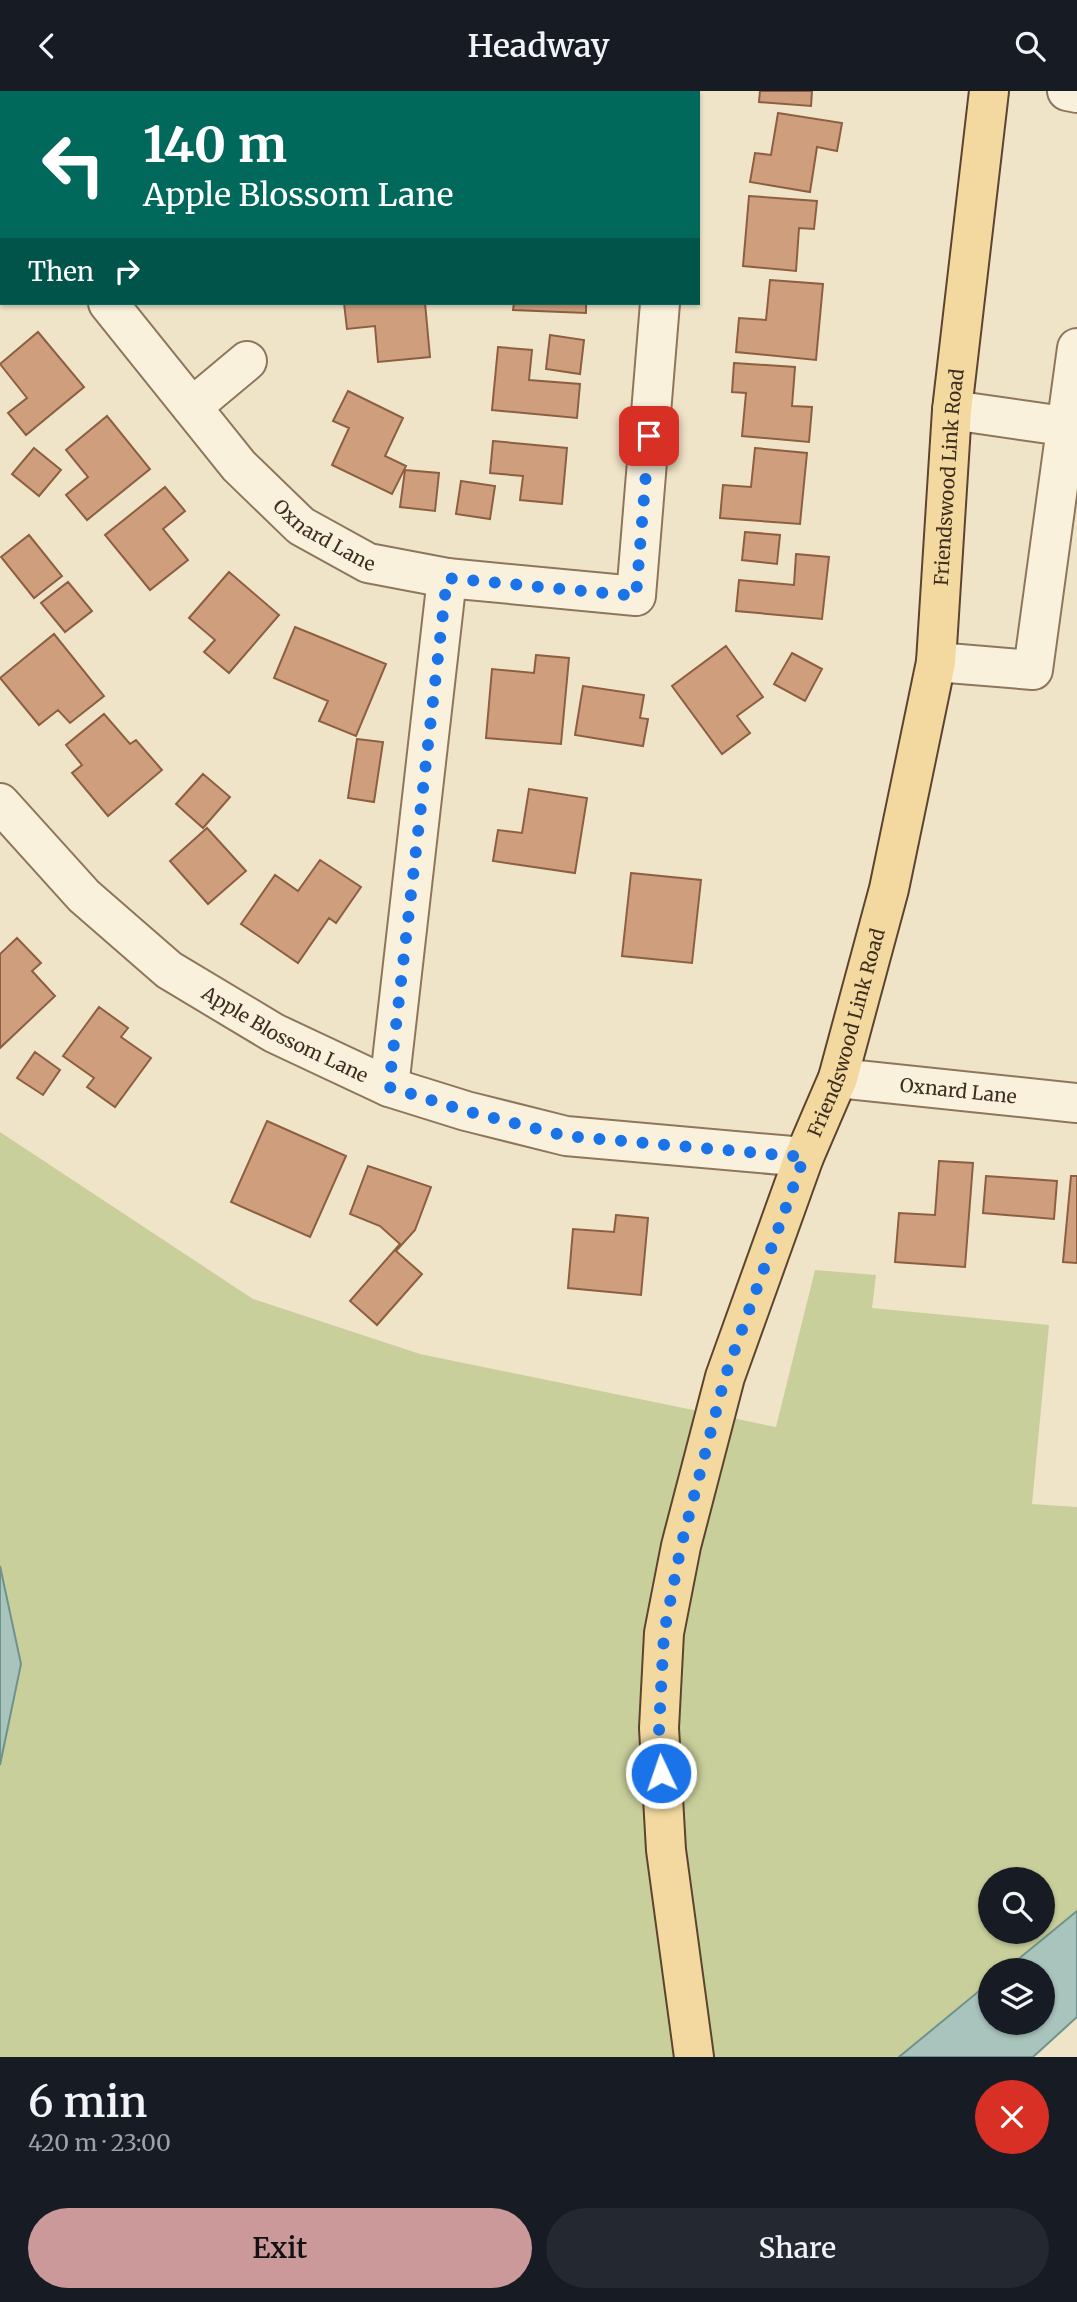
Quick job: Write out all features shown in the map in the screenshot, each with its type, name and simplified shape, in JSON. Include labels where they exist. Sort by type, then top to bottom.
[{"type":"main road","name":"Friendswood Link Road","points":[[694,2057],[666,1850],[659,1728],[664,1633],[681,1546],[725,1377],[804,1157],[838,1078],[889,889],[936,663],[952,410],[989,91]]},
{"type":"street","points":[[1067,91],[1077,93]]},
{"type":"street","name":"Oxnard Lane","points":[[110,305],[239,466],[301,526],[368,563],[447,578],[636,596],[660,305]]},
{"type":"street","points":[[936,663],[1033,670],[1072,428],[1077,348]]},
{"type":"street","points":[[192,407],[247,361]]},
{"type":"street","points":[[952,410],[1072,428]]},
{"type":"street","points":[[389,1087],[447,578]]},
{"type":"street","name":"Apple Blossom Lane","points":[[0,803],[84,896],[169,970],[274,1033],[389,1087],[466,1111],[566,1136],[804,1157]]},
{"type":"street","name":"Oxnard Lane","points":[[838,1078],[1077,1103]]},
{"type":"green space","points":[[0,1132],[253,1299],[420,1354],[776,1427],[815,1270],[876,1275],[872,1308],[1049,1325],[1032,1504],[1077,1507],[1077,1911],[1055,1929],[1055,1867],[978,1867],[978,1944],[1037,1944],[1020,1958],[978,1958],[978,1992],[899,2057],[0,2057],[0,1765],[21,1664],[0,1566]]},
{"type":"water","points":[[0,1566],[21,1664],[0,1765]]},
{"type":"water","points":[[1077,1911],[1077,2017],[1033,2057],[899,2057],[978,1992],[978,2035],[1055,2035],[1055,1958],[1020,1958],[1037,1944],[1055,1944],[1055,1929]]},
{"type":"building","points":[[760,91],[812,91],[811,106],[759,102]]},
{"type":"building","points":[[778,113],[842,123],[837,151],[817,147],[810,192],[750,182],[755,153],[771,155]]},
{"type":"building","points":[[749,196],[817,201],[814,229],[799,228],[796,271],[743,266]]},
{"type":"building","points":[[770,280],[823,284],[816,360],[736,352],[739,318],[766,320]]},
{"type":"building","points":[[344,305],[425,305],[430,357],[378,362],[375,326],[347,329]]},
{"type":"building","points":[[514,305],[586,305],[586,313],[513,310]]},
{"type":"building","points":[[38,332],[84,387],[26,435],[8,413],[27,398],[0,364]]},
{"type":"building","points":[[550,335],[584,340],[580,374],[546,369]]},
{"type":"building","points":[[498,347],[532,350],[529,380],[580,384],[577,418],[492,410]]},
{"type":"building","points":[[734,363],[795,367],[792,406],[812,407],[809,442],[742,436],[746,393],[732,392]]},
{"type":"building","points":[[348,391],[403,418],[385,456],[406,466],[392,494],[332,465],[349,428],[333,421]]},
{"type":"building","points":[[107,416],[150,469],[87,520],[66,495],[88,477],[66,450]]},
{"type":"building","points":[[493,441],[567,448],[562,504],[520,500],[523,476],[490,473]]},
{"type":"building","points":[[34,448],[61,470],[39,496],[12,474]]},
{"type":"building","points":[[755,448],[807,453],[800,524],[720,518],[723,485],[751,487]]},
{"type":"building","points":[[405,470],[439,473],[435,511],[400,507]]},
{"type":"building","points":[[461,481],[495,486],[490,519],[456,514]]},
{"type":"building","points":[[165,487],[185,511],[163,529],[188,560],[150,590],[105,535]]},
{"type":"building","points":[[745,532],[780,535],[777,564],[742,560]]},
{"type":"building","points":[[29,535],[62,576],[34,598],[1,557]]},
{"type":"building","points":[[796,554],[829,557],[822,619],[736,611],[739,580],[794,585]]},
{"type":"building","points":[[229,572],[279,615],[229,673],[204,652],[215,640],[189,618]]},
{"type":"building","points":[[68,582],[92,611],[65,632],[41,603]]},
{"type":"building","points":[[295,627],[386,664],[356,736],[319,721],[328,701],[274,678]]},
{"type":"building","points":[[54,634],[104,696],[70,723],[58,710],[39,725],[0,678]]},
{"type":"building","points":[[726,646],[763,697],[737,716],[750,733],[722,754],[672,686]]},
{"type":"building","points":[[792,653],[822,669],[805,701],[774,684]]},
{"type":"building","points":[[536,655],[569,658],[561,744],[486,738],[492,669],[534,673]]},
{"type":"building","points":[[583,686],[644,695],[640,718],[648,719],[643,746],[575,735]]},
{"type":"building","points":[[104,714],[130,744],[136,740],[162,770],[108,816],[72,773],[82,765],[66,745]]},
{"type":"building","points":[[357,739],[383,742],[374,802],[348,798]]},
{"type":"building","points":[[203,774],[230,797],[203,828],[176,804]]},
{"type":"building","points":[[529,789],[587,798],[575,873],[493,861],[498,830],[522,833]]},
{"type":"building","points":[[207,828],[246,871],[208,904],[170,861]]},
{"type":"building","points":[[320,860],[361,887],[336,923],[329,918],[298,963],[241,924],[275,875],[298,891]]},
{"type":"building","points":[[631,873],[701,880],[692,963],[622,956]]},
{"type":"building","points":[[17,938],[41,963],[32,971],[55,996],[0,1048],[0,954]]},
{"type":"building","points":[[99,1007],[128,1028],[121,1037],[151,1058],[115,1107],[87,1087],[94,1078],[63,1056]]},
{"type":"building","points":[[35,1052],[60,1070],[43,1095],[17,1078]]},
{"type":"building","points":[[267,1121],[346,1156],[310,1237],[231,1202]]},
{"type":"building","points":[[939,1161],[973,1163],[965,1267],[895,1262],[899,1213],[935,1215]]},
{"type":"building","points":[[368,1166],[431,1187],[415,1230],[396,1251],[422,1274],[377,1325],[350,1301],[400,1244],[380,1226],[350,1214]]},
{"type":"building","points":[[986,1176],[1057,1181],[1054,1219],[983,1213]]},
{"type":"building","points":[[1071,1176],[1077,1176],[1077,1263],[1063,1262]]},
{"type":"building","points":[[616,1215],[648,1218],[641,1295],[568,1288],[573,1229],[614,1232]]},
{"type":"route","points":[[649,436],[636,596],[447,578],[389,1087],[466,1111],[566,1136],[804,1157],[725,1377],[681,1546],[664,1633],[659,1728],[661,1773]]}]
